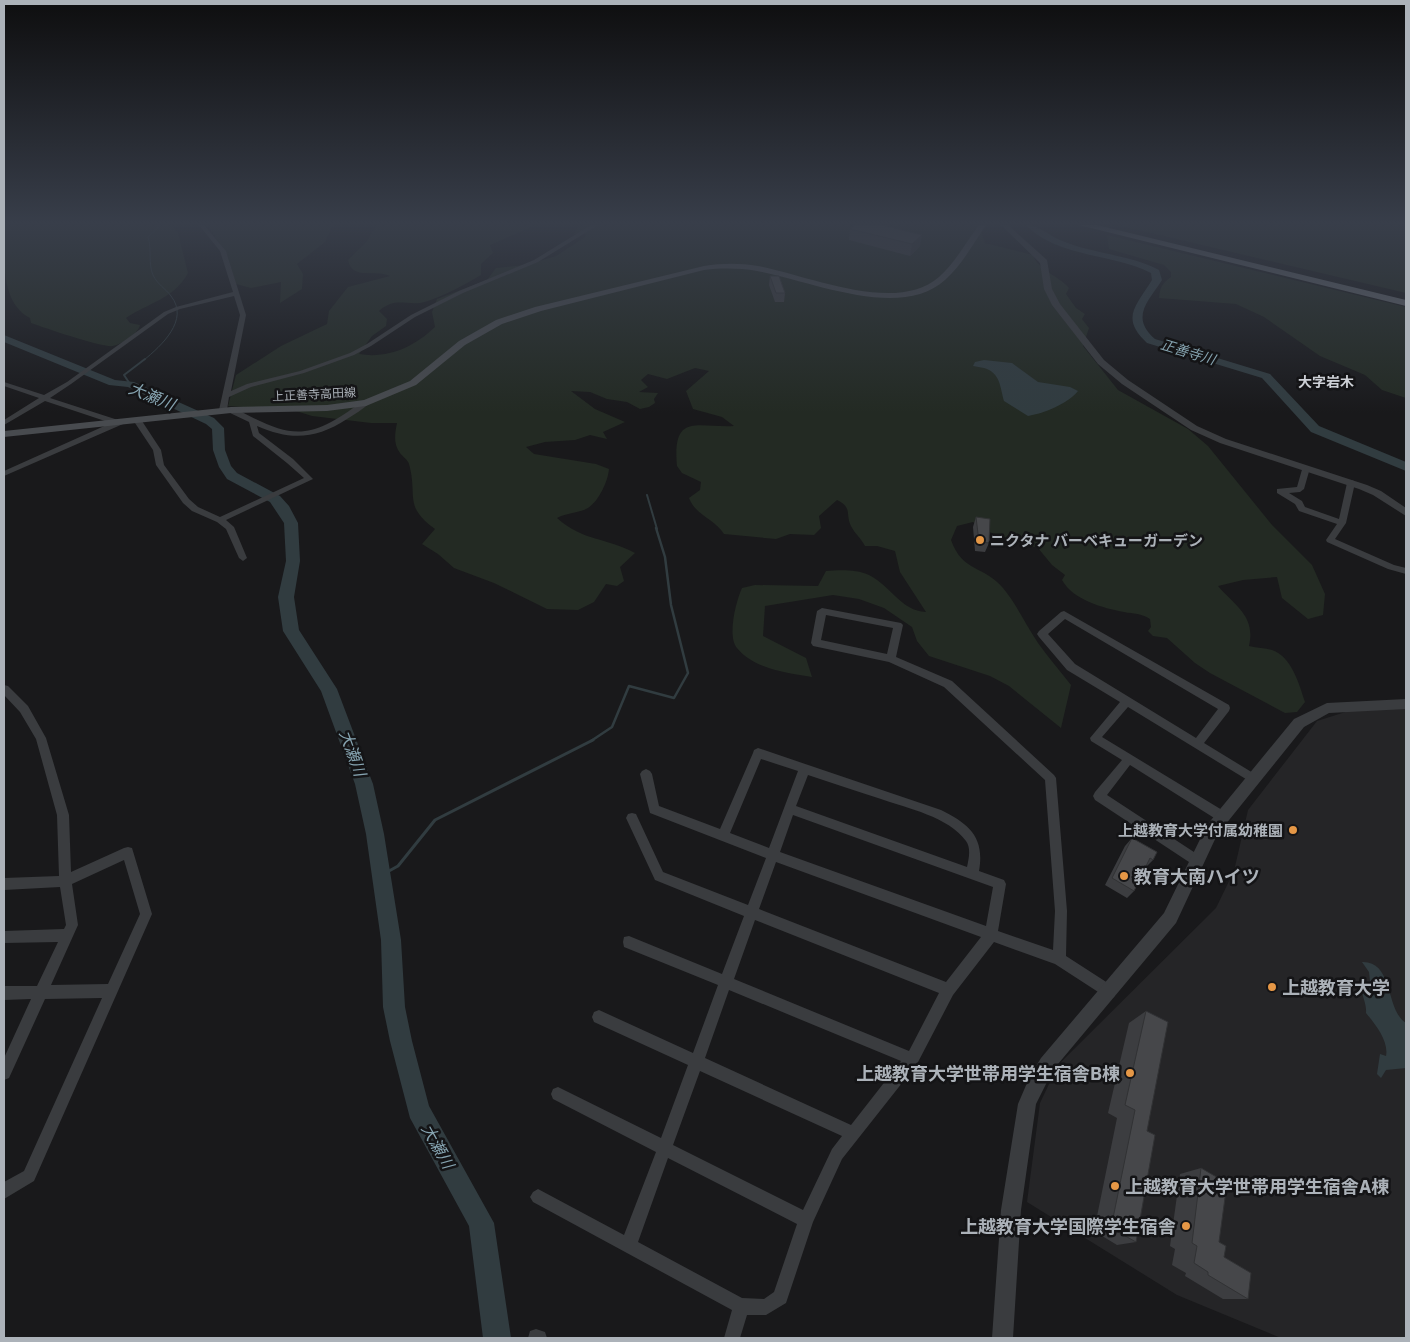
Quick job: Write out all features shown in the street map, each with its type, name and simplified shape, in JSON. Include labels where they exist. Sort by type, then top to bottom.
[{"type":"highway","points":[[1345,288],[1406,303]]},
{"type":"highway","points":[[1361,288],[1406,298]]},
{"type":"main road","name":"上正善寺高田線","points":[[4,434],[227,410],[327,408],[366,403],[413,383],[462,343],[499,322],[538,309],[625,288]]},
{"type":"main road","name":"上正善寺高田線","points":[[838,288],[865,294],[895,294],[927,288]]},
{"type":"street","points":[[235,288],[243,315],[234,352],[227,410],[289,434],[300,434],[329,426],[366,403]]},
{"type":"street","points":[[228,395],[249,385],[311,370],[352,354],[413,316],[472,288]]},
{"type":"street","points":[[1048,288],[1056,305],[1101,362],[1125,382],[1194,428],[1223,441],[1377,493],[1406,513]]},
{"type":"street","points":[[4,423],[139,335],[166,313],[178,308],[237,293]]},
{"type":"street","points":[[4,384],[118,422]]},
{"type":"street","points":[[137,420],[157,450],[160,465],[186,501],[195,509],[220,520],[230,527],[243,558]]},
{"type":"street","points":[[220,520],[309,480],[290,461],[256,434],[252,421]]},
{"type":"street","points":[[4,474],[118,422]]},
{"type":"street","points":[[1306,468],[1300,489],[1280,491],[1299,503],[1302,509],[1342,523]]},
{"type":"street","points":[[1351,483],[1342,523],[1330,540],[1391,567],[1406,571]]},
{"type":"street","points":[[891,659],[898,625],[822,611],[816,643],[891,659],[948,684],[1050,778],[1060,910],[1059,959]]},
{"type":"street","points":[[1198,744],[1225,708],[1064,614],[1042,634],[1071,667],[1254,779]]},
{"type":"street","points":[[4,689],[24,709],[41,738],[63,815],[65,881],[72,925],[4,1073]]},
{"type":"street","points":[[1127,701],[1095,738],[1223,817]]},
{"type":"street","points":[[1002,1338],[1011,1210],[1027,1104],[1047,1064],[1170,918],[1196,860],[1212,830],[1299,723],[1312,714],[1327,708],[1406,704]]},
{"type":"street","points":[[724,836],[758,753],[943,816],[968,835],[973,843],[975,852],[972,874]]},
{"type":"street","points":[[1129,759],[1100,796],[1196,860]]},
{"type":"street","points":[[629,1244],[804,770]]},
{"type":"street","points":[[646,774],[654,809],[772,855],[991,936],[1059,959],[1109,992]]},
{"type":"street","points":[[538,1196],[741,1306],[766,1306],[780,1297],[806,1220],[837,1154],[912,1059],[948,990],[991,936],[1000,884],[789,809]]},
{"type":"street","points":[[632,818],[659,876],[948,990]]},
{"type":"street","points":[[4,884],[65,881],[128,852],[146,914],[29,1176],[4,1191]]},
{"type":"street","points":[[4,937],[68,935]]},
{"type":"street","points":[[629,942],[912,1059]]},
{"type":"street","points":[[4,993],[112,990]]},
{"type":"street","points":[[599,1017],[697,1060],[854,1134]]},
{"type":"street","points":[[558,1094],[806,1220]]},
{"type":"street","points":[[732,1338],[741,1306]]},
{"type":"shaded area","points":[[8,288],[176,288],[160,300],[126,318],[130,323],[140,325],[139,328],[129,338],[113,346],[98,344],[31,323],[30,318],[20,311],[13,302]]},
{"type":"shaded area","points":[[281,288],[302,288],[302,289],[280,303]]},
{"type":"shaded area","points":[[348,288],[459,288],[428,301],[392,304],[385,306],[379,311],[387,319],[386,326],[372,336],[359,354],[380,355],[409,346],[427,334],[435,327],[432,312],[437,299],[467,288],[1069,288],[1066,294],[1076,308],[1085,314],[1082,319],[1089,328],[1083,346],[1118,390],[1188,429],[1208,446],[1272,525],[1312,565],[1325,594],[1323,615],[1308,619],[1282,598],[1277,577],[1243,580],[1218,586],[1247,619],[1250,627],[1249,646],[1272,650],[1285,659],[1294,672],[1305,702],[1297,712],[1285,713],[1210,673],[1195,663],[1167,638],[1153,636],[1148,631],[1151,627],[1150,619],[1147,617],[1098,605],[1081,598],[1067,587],[1062,580],[1065,575],[1052,565],[1038,548],[989,532],[973,522],[957,526],[951,540],[961,558],[996,581],[1003,588],[1038,643],[1071,685],[1061,728],[1009,686],[990,676],[929,656],[917,641],[912,627],[884,608],[859,599],[833,595],[765,606],[763,636],[806,658],[812,677],[772,669],[752,661],[734,643],[735,610],[742,588],[755,585],[818,586],[826,571],[853,571],[869,575],[884,585],[903,603],[917,611],[926,612],[900,572],[895,551],[877,546],[865,546],[849,522],[847,509],[837,500],[819,516],[821,528],[814,535],[790,534],[776,539],[724,534],[696,509],[689,498],[700,490],[701,482],[682,473],[677,466],[676,449],[679,437],[683,430],[698,425],[734,426],[722,417],[693,409],[686,391],[709,371],[695,368],[667,379],[648,374],[641,380],[648,387],[639,392],[658,393],[654,399],[655,403],[640,409],[627,402],[607,399],[590,392],[571,391],[595,409],[625,422],[603,432],[607,439],[590,435],[575,440],[545,442],[526,447],[534,454],[596,464],[609,469],[602,490],[592,505],[584,510],[557,518],[576,531],[635,553],[620,567],[624,581],[617,586],[606,584],[594,602],[578,610],[547,609],[494,583],[454,568],[438,554],[422,544],[435,529],[425,521],[415,507],[409,464],[398,450],[395,442],[397,423],[371,423],[312,416],[296,411],[228,406],[236,375],[281,346],[327,324],[329,311]]},
{"type":"shaded area","points":[[1161,288],[1326,288],[1406,307],[1406,398],[1382,390],[1365,375],[1320,356],[1264,317],[1236,304],[1159,298]]},
{"type":"shaded area","points":[[1383,288],[1406,288],[1406,293]]},
{"type":"shaded area","points":[[984,360],[1012,363],[1038,382],[1070,387],[1078,391],[1068,400],[1055,407],[1028,416],[1004,401],[999,382],[994,373],[984,368],[973,366],[975,362]]},
{"type":"shaded area","name":"上越教育大学","points":[[1406,707],[1406,1338],[1281,1338],[1177,1295],[1027,1202],[1040,1103],[1058,1065],[1216,908],[1234,871],[1248,810],[1317,721],[1355,709]]},
{"type":"shaded area","points":[[1362,962],[1372,964],[1379,969],[1384,977],[1399,1017],[1406,1023],[1406,1068],[1386,1070],[1381,1078],[1377,1074],[1380,1054],[1386,1056],[1386,1050],[1380,1033],[1366,1013],[1362,986],[1363,982],[1370,981],[1369,972]]},
{"type":"building","points":[[774,288],[783,288],[785,293],[776,293]]},
{"type":"building","points":[[976,517],[990,519],[989,543],[979,542]]},
{"type":"building","name":"教育大南ハイツ","points":[[1132,838],[1157,852],[1153,860],[1150,858],[1134,891],[1112,878]]},
{"type":"building","points":[[1146,1011],[1168,1022],[1147,1131],[1155,1135],[1136,1242],[1111,1228],[1135,1110],[1125,1105]]},
{"type":"building","points":[[1201,1168],[1227,1183],[1219,1242],[1226,1246],[1224,1257],[1251,1273],[1248,1299],[1208,1275],[1208,1272],[1194,1263],[1197,1246],[1192,1243]]},
{"type":"waterway","points":[[144,360],[165,340],[175,323],[176,305],[171,296],[163,288]]},
{"type":"waterway","name":"正善寺川","points":[[1152,288],[1136,317],[1137,325],[1142,333],[1151,341],[1266,376],[1315,429],[1406,467]]},
{"type":"waterway","name":"大瀬川","points":[[4,338],[113,383],[130,384],[210,421],[218,428],[219,450],[225,467],[232,476],[275,499],[284,509],[291,523],[293,561],[286,597],[291,631],[329,689],[364,784],[375,834],[391,940],[394,1007],[401,1041],[418,1110],[481,1223],[497,1338]]},
{"type":"waterway","points":[[130,384],[124,375],[145,359]]},
{"type":"waterway","points":[[647,495],[657,529]]},
{"type":"waterway","points":[[591,741],[612,727],[629,686],[674,698],[688,673],[671,605],[665,557],[656,528]]},
{"type":"waterway","points":[[380,876],[398,866],[435,820],[593,740]]},
{"type":"place","name":"ニクタナ バーベキューガーデン","points":[[980,540]]},
{"type":"place","name":"上越教育大学付属幼稚園","points":[[1293,830]]},
{"type":"place","name":"教育大南ハイツ","points":[[1124,876]]},
{"type":"place","name":"上越教育大学","points":[[1272,987]]},
{"type":"place","name":"上越教育大学世帯用学生宿舎B棟","points":[[1130,1073]]},
{"type":"place","name":"上越教育大学世帯用学生宿舎A棟","points":[[1115,1186]]},
{"type":"place","name":"上越教育大学国際学生宿舎","points":[[1186,1226]]},
{"type":"district","name":"大字岩木","points":[[1326,382]]}]
